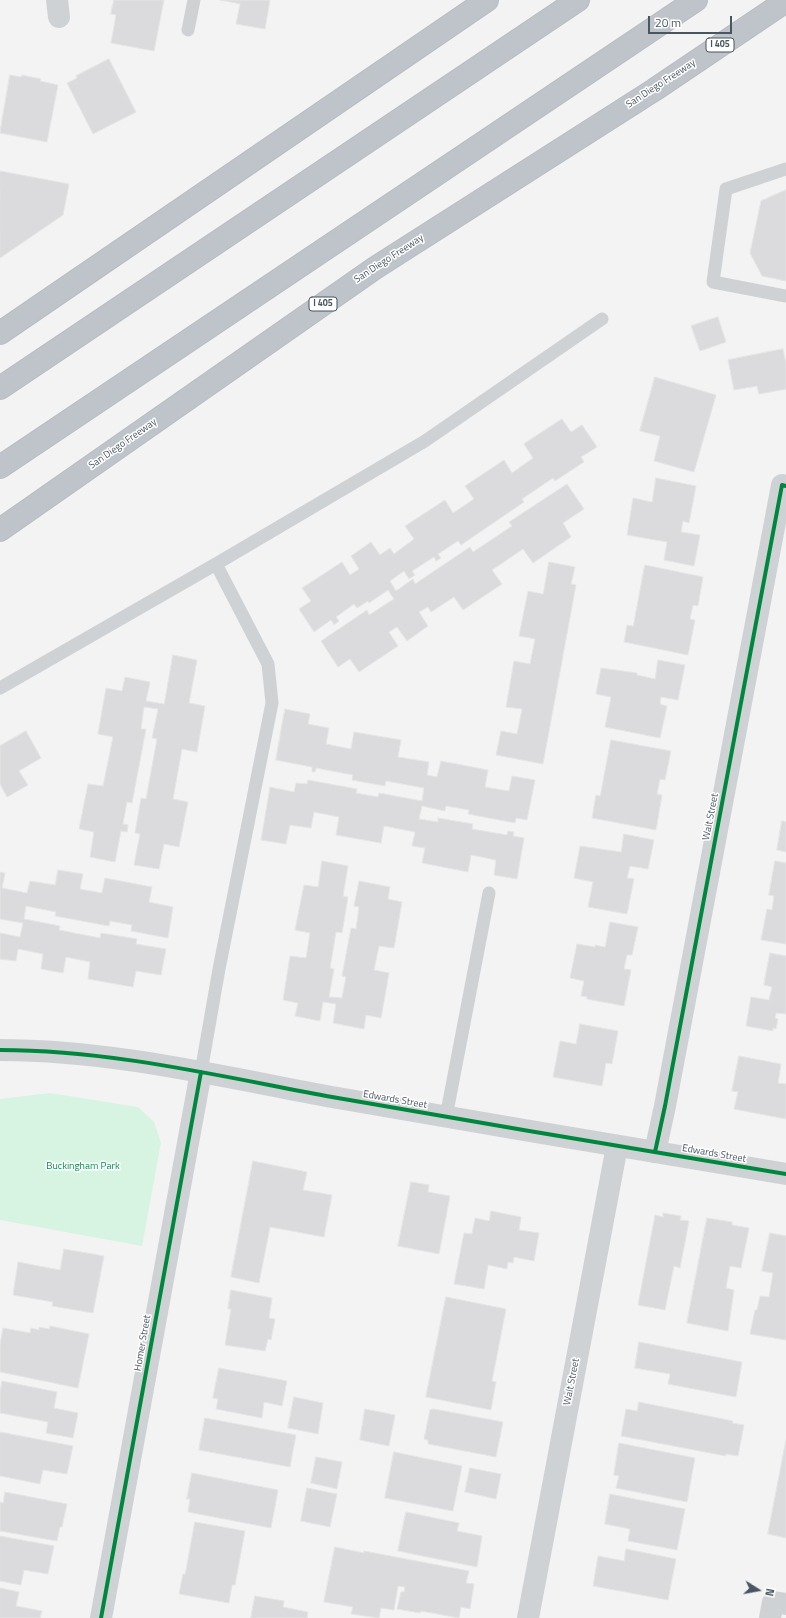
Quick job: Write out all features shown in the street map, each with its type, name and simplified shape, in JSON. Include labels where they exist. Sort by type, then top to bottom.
[{"type":"highway","points":[[0,333],[487,0]]},
{"type":"highway","points":[[0,388],[578,0]]},
{"type":"highway","points":[[0,467],[696,0]]},
{"type":"highway","name":"San Diego Freeway","points":[[0,530],[375,268],[654,90],[786,1]]},
{"type":"highway","points":[[654,90],[786,14]]},
{"type":"street","name":"Walt Street","points":[[655,1152],[784,485]]},
{"type":"street","name":"Edwards Street","points":[[0,1050],[40,1050],[201,1072],[446,1117],[786,1174]]},
{"type":"street","name":"Homer Street","points":[[101,1618],[201,1072]]},
{"type":"street","name":"Walt Street","points":[[528,1618],[617,1146]]},
{"type":"lane","points":[[188,30],[194,0]]},
{"type":"lane","points":[[786,169],[726,188],[713,282],[786,296]]},
{"type":"lane","points":[[0,688],[216,564],[425,441],[602,319]]},
{"type":"lane","points":[[201,1072],[219,969],[272,703],[268,664],[216,564]]},
{"type":"lane","points":[[446,1117],[489,893]]},
{"type":"green space","name":"Buckingham Park","points":[[50,1093],[138,1107],[154,1122],[161,1143],[142,1246],[0,1220],[0,1099]]},
{"type":"building","points":[[114,0],[164,0],[154,51],[111,43],[116,15],[111,14]]},
{"type":"building","points":[[220,0],[270,0],[265,29],[236,24],[240,4]]},
{"type":"building","points":[[109,59],[136,112],[93,134],[67,83],[77,78],[76,76]]},
{"type":"building","points":[[10,75],[21,77],[22,75],[41,79],[40,81],[58,85],[47,142],[0,133]]},
{"type":"building","points":[[0,171],[69,184],[63,215],[0,258]]},
{"type":"building","points":[[786,190],[786,281],[762,276],[750,253],[761,201]]},
{"type":"building","points":[[718,317],[726,342],[700,351],[691,326]]},
{"type":"building","points":[[783,349],[786,364],[786,389],[759,394],[757,386],[734,390],[728,360]]},
{"type":"building","points":[[655,377],[716,395],[694,472],[654,461],[660,436],[640,431]]},
{"type":"building","points":[[562,419],[571,432],[582,425],[597,447],[581,457],[584,462],[555,481],[553,478],[522,499],[524,502],[461,545],[458,541],[438,554],[441,558],[436,561],[434,557],[412,571],[415,575],[409,579],[404,571],[390,581],[396,591],[413,579],[415,584],[470,547],[473,552],[512,526],[509,522],[567,484],[584,509],[563,523],[571,537],[533,563],[523,549],[492,570],[502,584],[463,610],[454,597],[431,612],[428,607],[419,612],[428,626],[407,641],[397,627],[389,632],[398,646],[359,672],[350,659],[338,667],[321,641],[367,610],[369,615],[394,599],[388,590],[369,603],[368,601],[357,608],[354,604],[336,617],[339,621],[334,625],[331,620],[314,632],[299,609],[311,601],[302,588],[342,562],[350,575],[359,569],[351,556],[371,542],[380,555],[390,548],[394,554],[414,539],[405,526],[445,500],[453,513],[474,499],[465,486],[504,460],[512,473],[533,458],[524,444]]},
{"type":"building","points":[[656,478],[696,486],[689,523],[683,521],[681,532],[700,535],[694,566],[664,560],[667,542],[627,535],[633,498],[652,502]]},
{"type":"building","points":[[549,562],[575,567],[571,584],[576,585],[543,764],[496,755],[501,731],[517,734],[522,709],[506,707],[514,661],[530,664],[535,639],[519,636],[528,591],[543,594]]},
{"type":"building","points":[[645,565],[703,577],[698,606],[693,605],[690,619],[695,620],[688,655],[624,642],[627,625],[633,626]]},
{"type":"building","points":[[173,655],[197,660],[189,703],[205,706],[197,752],[182,749],[173,799],[188,802],[179,847],[164,844],[159,869],[134,865],[140,834],[135,833],[141,798],[146,799],[157,739],[152,738],[158,709],[144,707],[141,729],[146,729],[132,803],[127,802],[123,824],[128,825],[127,832],[121,831],[115,862],[90,857],[94,832],[79,829],[88,784],[103,786],[113,737],[98,734],[106,688],[122,691],[125,677],[150,682],[146,701],[164,704]]},
{"type":"building","points":[[658,660],[685,665],[678,700],[661,697],[660,704],[667,706],[660,738],[605,727],[611,697],[596,694],[601,668],[637,673],[637,675],[655,679]]},
{"type":"building","points":[[285,709],[310,714],[308,724],[329,728],[326,744],[351,749],[354,732],[401,740],[398,757],[429,762],[427,775],[437,777],[441,761],[488,770],[485,787],[509,791],[512,776],[535,780],[527,820],[516,818],[515,823],[468,814],[469,810],[446,806],[445,811],[422,806],[419,819],[438,822],[438,818],[473,824],[472,829],[507,835],[508,831],[514,832],[513,836],[524,838],[517,879],[494,875],[496,860],[471,855],[468,872],[422,863],[425,848],[412,846],[415,832],[384,826],[381,843],[336,835],[339,817],[314,812],[311,828],[290,825],[286,844],[261,840],[270,787],[294,792],[296,783],[307,784],[308,780],[357,789],[356,793],[378,797],[379,793],[422,801],[424,788],[386,781],[385,786],[352,780],[353,775],[316,768],[315,772],[312,772],[312,767],[276,760]]},
{"type":"building","points":[[26,731],[41,758],[19,771],[28,785],[7,797],[0,784],[0,746]]},
{"type":"building","points":[[611,740],[671,751],[665,780],[660,779],[657,794],[662,795],[656,830],[592,818],[596,795],[600,796]]},
{"type":"building","points":[[782,821],[786,822],[786,852],[777,850]]},
{"type":"building","points":[[624,834],[654,840],[648,869],[630,866],[627,878],[634,879],[627,914],[588,907],[593,882],[574,878],[580,846],[621,852]]},
{"type":"building","points":[[322,861],[348,866],[343,896],[348,897],[342,933],[336,932],[330,968],[334,969],[329,997],[342,998],[346,977],[342,976],[351,928],[356,929],[359,907],[354,906],[359,881],[390,887],[388,899],[402,902],[394,948],[379,946],[374,970],[389,973],[381,1018],[366,1015],[364,1029],[333,1023],[336,1004],[323,1002],[320,1021],[295,1016],[298,1003],[283,1000],[290,956],[306,958],[310,933],[295,930],[304,885],[318,887]]},
{"type":"building","points":[[775,861],[786,863],[786,944],[761,940],[767,909],[772,910],[774,896],[769,895]]},
{"type":"building","points":[[58,870],[83,874],[80,889],[102,893],[105,878],[152,887],[149,902],[173,907],[168,938],[131,931],[132,925],[110,921],[109,926],[55,916],[56,912],[26,906],[24,919],[60,926],[59,930],[100,938],[101,933],[137,939],[136,944],[166,949],[161,975],[136,971],[133,987],[88,979],[90,962],[66,957],[63,973],[41,969],[43,954],[18,949],[16,961],[0,959],[0,933],[20,937],[23,923],[0,919],[0,872],[5,873],[2,888],[27,893],[30,881],[55,885]]},
{"type":"building","points":[[610,922],[638,927],[632,955],[627,955],[624,969],[631,970],[624,1006],[587,999],[587,997],[581,996],[584,981],[570,978],[577,944],[605,947]]},
{"type":"building","points":[[770,953],[786,956],[786,1014],[776,1013],[775,1018],[778,1019],[776,1029],[773,1028],[773,1031],[746,1026],[751,997],[769,1000],[772,987],[764,985]]},
{"type":"building","points":[[580,1024],[618,1031],[612,1064],[606,1063],[602,1086],[553,1077],[560,1041],[576,1044]]},
{"type":"building","points":[[739,1056],[781,1064],[778,1083],[786,1084],[786,1119],[734,1109],[738,1092],[732,1091]]},
{"type":"building","points":[[253,1161],[307,1172],[303,1190],[332,1195],[324,1237],[270,1227],[259,1283],[231,1277]]},
{"type":"building","points":[[411,1182],[429,1185],[428,1192],[450,1196],[439,1254],[398,1246]]},
{"type":"building","points":[[491,1211],[521,1217],[519,1230],[539,1233],[534,1261],[514,1257],[513,1263],[508,1262],[507,1269],[488,1265],[484,1289],[454,1284],[464,1233],[472,1234],[475,1218],[489,1221]]},
{"type":"building","points":[[663,1213],[681,1216],[680,1220],[689,1221],[680,1268],[674,1266],[665,1310],[638,1305],[655,1215],[663,1217]]},
{"type":"building","points":[[707,1218],[732,1222],[732,1225],[749,1228],[741,1268],[730,1266],[726,1288],[734,1290],[728,1331],[687,1323]]},
{"type":"building","points":[[770,1233],[786,1236],[786,1340],[750,1334],[755,1310],[757,1310],[760,1296],[769,1297],[773,1273],[762,1271]]},
{"type":"building","points":[[64,1249],[104,1256],[93,1313],[52,1306],[53,1302],[13,1295],[18,1262],[60,1270]]},
{"type":"building","points":[[231,1290],[272,1298],[269,1318],[275,1319],[271,1340],[268,1339],[265,1351],[225,1345],[231,1309],[228,1309]]},
{"type":"building","points":[[446,1297],[506,1309],[492,1381],[496,1382],[491,1410],[426,1397]]},
{"type":"building","points":[[50,1326],[89,1334],[78,1388],[0,1372],[0,1345],[3,1328],[30,1333],[31,1328],[39,1330],[39,1327],[49,1329]]},
{"type":"building","points":[[639,1342],[742,1362],[736,1397],[668,1384],[670,1374],[635,1368]]},
{"type":"building","points":[[219,1368],[287,1381],[282,1406],[264,1402],[262,1418],[216,1409],[218,1399],[213,1398]]},
{"type":"building","points":[[2,1381],[57,1392],[54,1408],[78,1413],[73,1438],[46,1433],[48,1422],[0,1413],[0,1393]]},
{"type":"building","points":[[294,1397],[323,1403],[318,1434],[288,1428]]},
{"type":"building","points":[[639,1402],[733,1421],[732,1423],[744,1425],[738,1456],[726,1454],[726,1456],[621,1436],[626,1409],[637,1411]]},
{"type":"building","points":[[365,1409],[395,1415],[389,1446],[360,1440]]},
{"type":"building","points":[[434,1409],[503,1422],[496,1457],[428,1444],[428,1440],[424,1439],[430,1410]]},
{"type":"building","points":[[205,1418],[296,1435],[290,1467],[199,1450]]},
{"type":"building","points":[[0,1432],[73,1446],[67,1474],[43,1470],[40,1484],[0,1476]]},
{"type":"building","points":[[786,1440],[786,1538],[768,1534]]},
{"type":"building","points":[[619,1443],[695,1458],[687,1502],[616,1488],[619,1476],[614,1475]]},
{"type":"building","points":[[394,1452],[462,1466],[453,1511],[385,1498]]},
{"type":"building","points":[[316,1457],[342,1462],[337,1489],[311,1483]]},
{"type":"building","points":[[470,1468],[501,1474],[496,1499],[465,1492]]},
{"type":"building","points":[[192,1473],[278,1490],[271,1528],[188,1512],[190,1499],[187,1499]]},
{"type":"building","points":[[307,1488],[337,1494],[330,1527],[301,1521]]},
{"type":"building","points":[[5,1492],[67,1504],[57,1541],[0,1531],[0,1502],[3,1503]]},
{"type":"building","points":[[610,1494],[685,1509],[677,1550],[628,1541],[630,1529],[605,1524]]},
{"type":"building","points":[[406,1512],[459,1523],[457,1531],[482,1536],[477,1567],[398,1551]]},
{"type":"building","points":[[195,1522],[245,1531],[235,1585],[232,1585],[229,1603],[179,1594],[183,1574],[185,1574]]},
{"type":"building","points":[[0,1536],[54,1546],[48,1574],[24,1570],[21,1585],[0,1581]]},
{"type":"building","points":[[335,1547],[469,1571],[466,1583],[474,1584],[470,1609],[461,1607],[459,1618],[421,1611],[420,1613],[397,1609],[401,1592],[404,1592],[405,1587],[398,1586],[394,1610],[381,1608],[379,1618],[351,1614],[353,1607],[324,1602]]},
{"type":"building","points":[[626,1549],[676,1559],[668,1600],[593,1586],[598,1556],[624,1561]]},
{"type":"building","points":[[0,1588],[19,1592],[16,1606],[42,1611],[40,1618],[0,1618]]},
{"type":"building","points":[[255,1596],[284,1601],[283,1607],[308,1612],[307,1618],[251,1618]]},
{"type":"cycle path","points":[[655,1152],[665,1106],[782,485],[786,486]]},
{"type":"cycle path","points":[[0,1050],[42,1051],[84,1055],[167,1066],[389,1107],[786,1174]]},
{"type":"cycle path","points":[[101,1618],[201,1072]]}]
